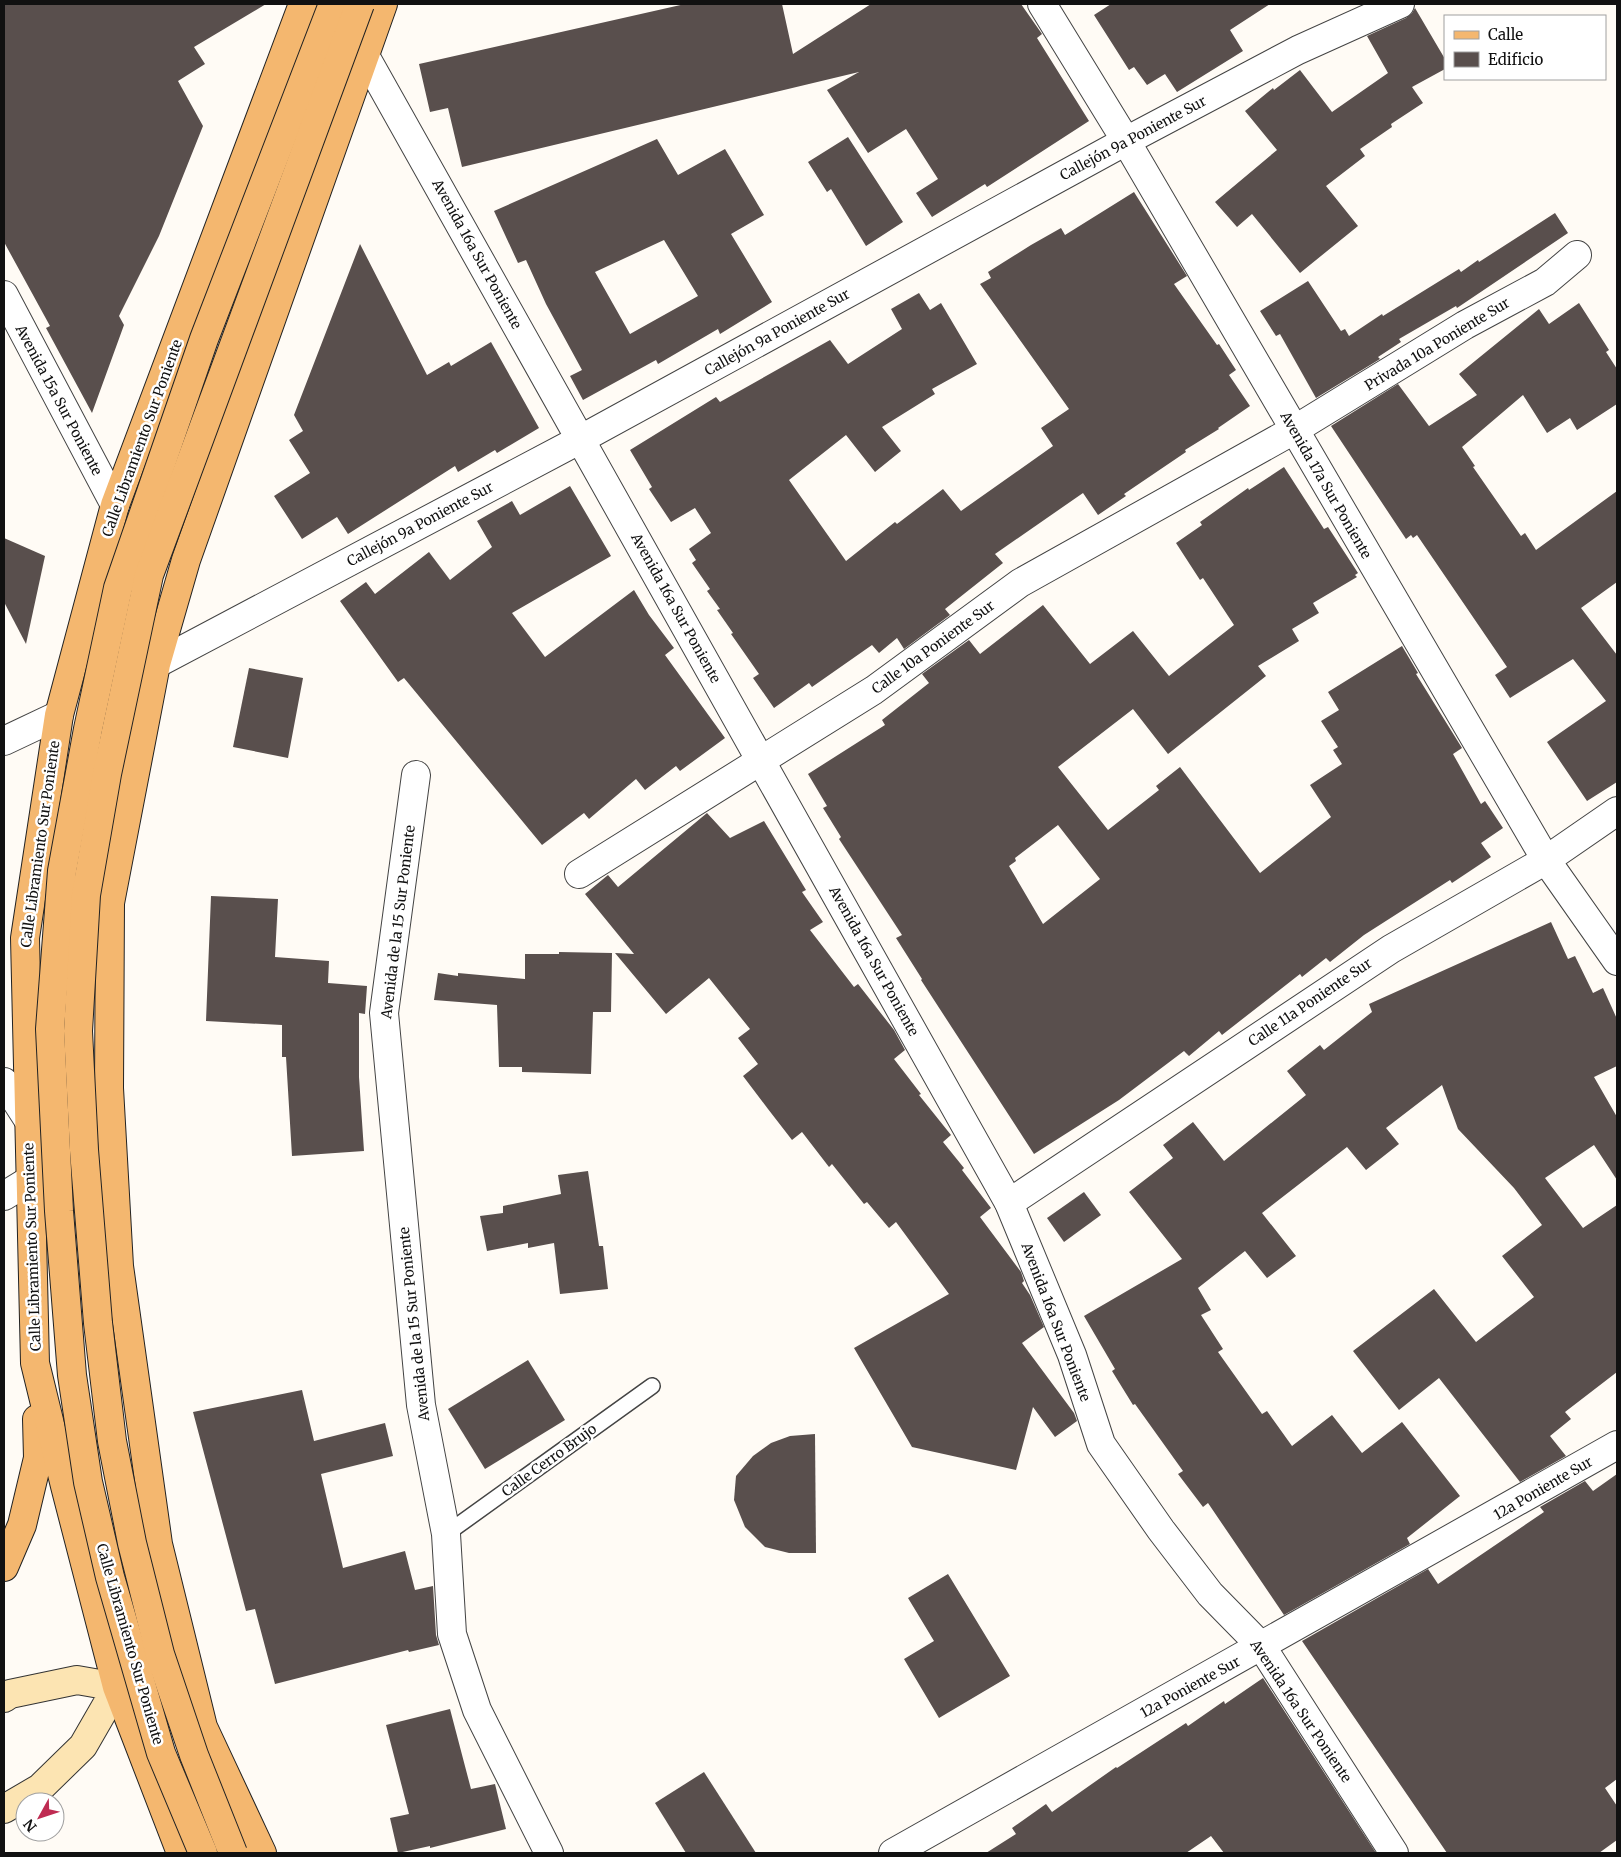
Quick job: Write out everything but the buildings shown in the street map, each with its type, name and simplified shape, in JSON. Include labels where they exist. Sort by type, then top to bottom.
[{"type":"main road","name":"Calle Libramiento Sur Poniente","points":[[180,1853],[117,1688],[35,1363],[25,938],[58,715],[115,505],[303,4]]},
{"type":"main road","name":"Calle Libramiento Sur Poniente","points":[[205,1853],[161,1753],[110,1577],[88,1482],[72,1375],[59,1211],[50,1029],[62,871],[88,729],[118,588],[204,339],[333,4]]},
{"type":"main road","name":"Calle Libramiento Sur Poniente","points":[[251,1851],[194,1754],[160,1654],[132,1543],[112,1441],[98,1324],[78,1031],[86,896],[107,774],[149,575],[360,4]]},
{"type":"main road","points":[[251,1851],[203,1727],[158,1544],[119,1266],[109,1088],[110,903],[156,664],[186,560],[383,4]]},
{"type":"main road","points":[[4,1567],[22,1525],[38,1458],[35,1363]]},
{"type":"main road","points":[[65,1486],[148,1472]]},
{"type":"main road","points":[[4,1809],[40,1788],[83,1746],[117,1688],[136,1632],[158,1544]]},
{"type":"main road","points":[[4,1698],[10,1694],[77,1680],[117,1688],[203,1727]]},
{"type":"main road","points":[[205,1853],[226,1842],[239,1841],[251,1851]]},
{"type":"street","name":"Avenida 17a Sur Poniente","points":[[1042,4],[1126,141],[1546,860],[1617,961]]},
{"type":"street","name":"Callejón 9a Poniente Sur","points":[[156,664],[581,438],[1126,141],[1298,50],[1400,4]]},
{"type":"street","name":"Avenida 16a Sur Poniente","points":[[364,54],[1009,1203],[1072,1355],[1100,1444],[1161,1530],[1210,1594],[1262,1647],[1394,1853]]},
{"type":"street","name":"Privada 10a Poniente Sur","points":[[1294,430],[1465,325],[1545,282],[1578,255]]},
{"type":"street","name":"Avenida 15a Sur Poniente","points":[[4,295],[115,505]]},
{"type":"street","name":"Calle 10a Poniente Sur","points":[[579,874],[874,690],[1020,584],[1294,430]]},
{"type":"street","points":[[4,741],[58,715]]},
{"type":"street","name":"Avenida de la 15 Sur Poniente","points":[[416,775],[384,1013],[421,1405],[446,1534],[452,1634],[477,1710],[549,1853]]},
{"type":"street","name":"Calle 11a Poniente Sur","points":[[1009,1203],[1391,949],[1546,860],[1617,811]]},
{"type":"street","points":[[4,1082],[29,1121]]},
{"type":"street","points":[[4,1196],[30,1180]]},
{"type":"street","name":"12a Poniente Sur","points":[[893,1853],[1615,1452]]},
{"type":"lane","name":"Calle Cerro Brujo","points":[[446,1534],[652,1386]]}]
